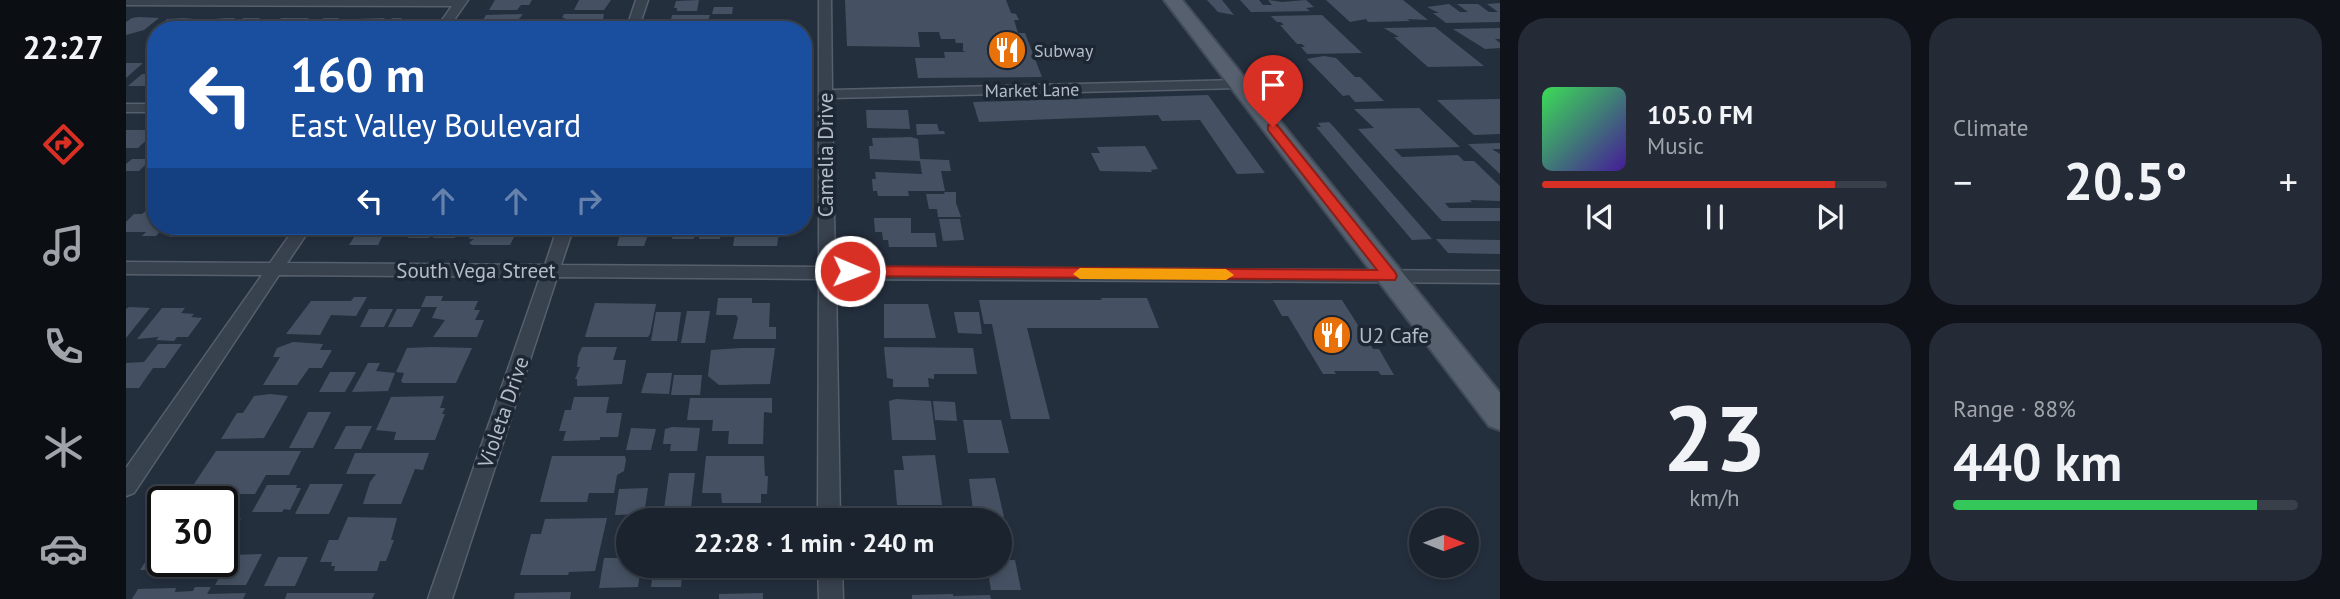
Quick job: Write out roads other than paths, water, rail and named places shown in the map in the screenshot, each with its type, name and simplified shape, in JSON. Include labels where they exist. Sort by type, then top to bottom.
[{"type":"main road","points":[[1173,0],[1500,417]]},
{"type":"street","points":[[635,21],[642,0]]},
{"type":"street","name":"Camelia Drive","points":[[825,0],[829,508]]},
{"type":"street","points":[[126,2],[461,1]]},
{"type":"street","points":[[447,21],[461,1]]},
{"type":"street","name":"Market Lane","points":[[825,94],[1240,84]]},
{"type":"street","points":[[126,108],[147,108]]},
{"type":"street","points":[[126,486],[298,235]]},
{"type":"street","name":"Violeta Drive","points":[[440,599],[563,235]]},
{"type":"street","name":"South Vega Street","points":[[126,268],[1500,277]]},
{"type":"street","points":[[830,578],[831,599]]},
{"type":"place","name":"Subway","points":[[1007,50]]},
{"type":"place","name":"U2 Cafe","points":[[1332,335]]}]
